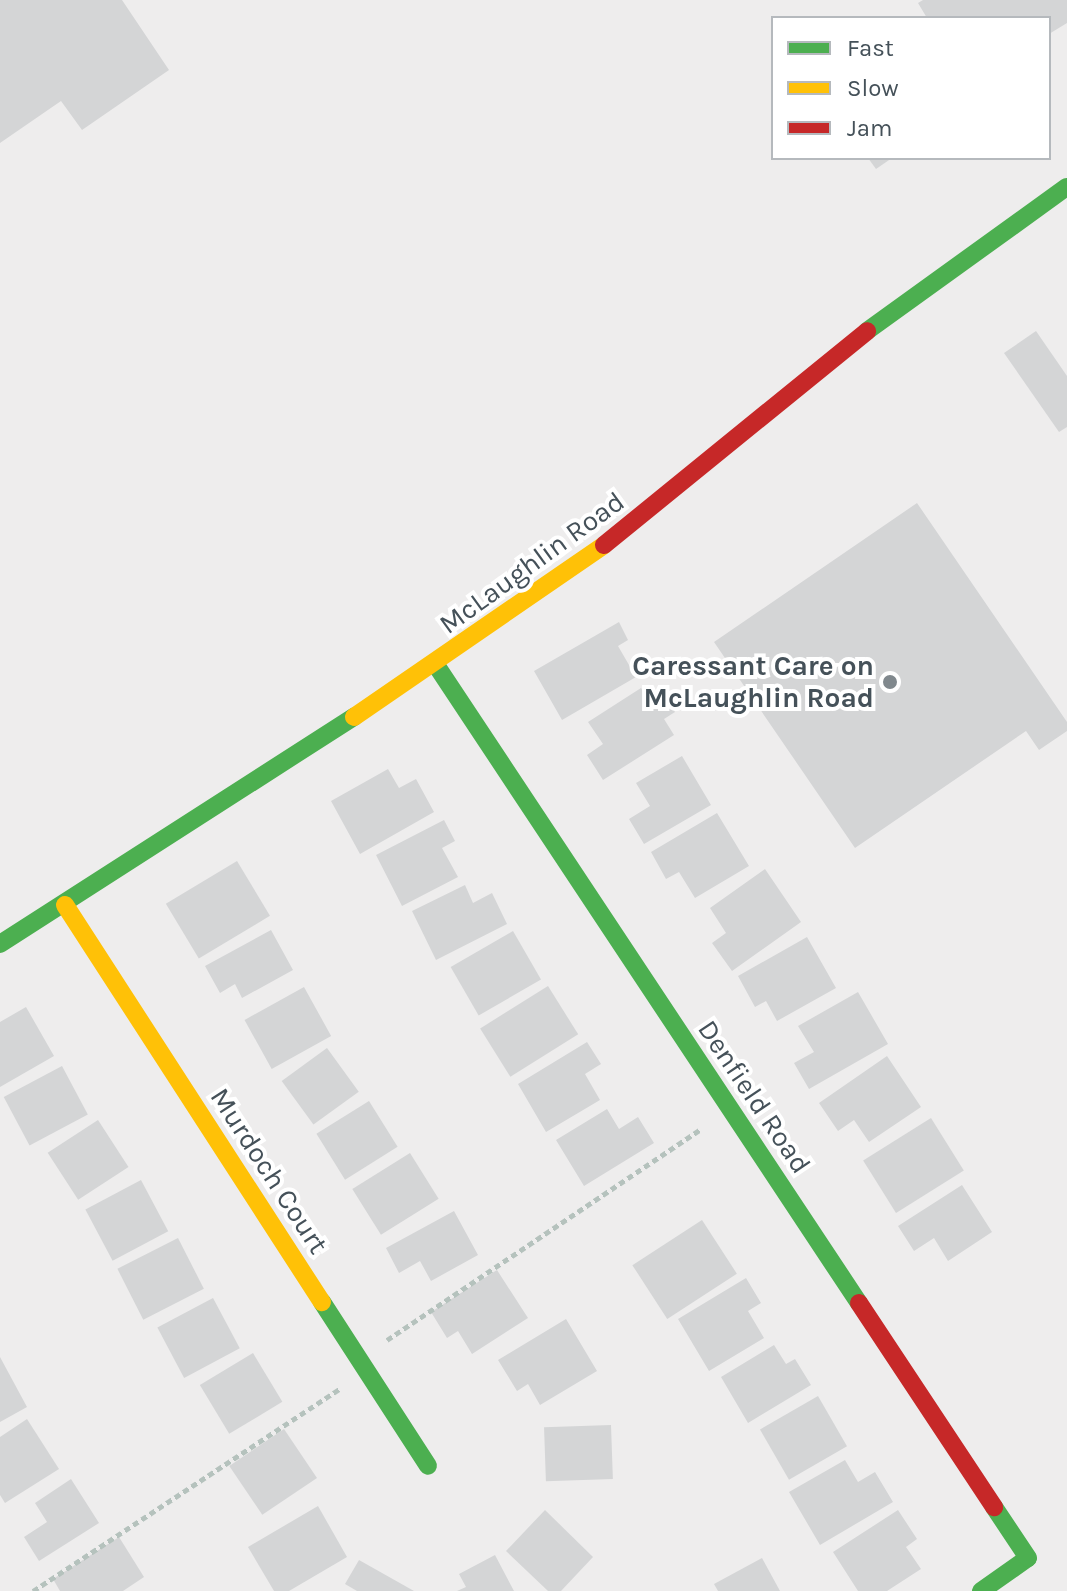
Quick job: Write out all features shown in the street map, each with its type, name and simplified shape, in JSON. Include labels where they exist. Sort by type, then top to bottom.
[{"type":"street","name":"McLaughlin Road","points":[[0,944],[436,665],[657,507],[887,315],[1067,187]]},
{"type":"street","name":"Denfield Road","points":[[436,665],[1028,1558],[981,1591]]},
{"type":"street","name":"Murdoch Court","points":[[65,905],[428,1466]]},
{"type":"building","points":[[0,0],[122,0],[169,70],[82,130],[61,101],[0,143]]},
{"type":"building","points":[[923,0],[1067,0],[1067,23],[1051,33],[1051,16],[926,16],[918,3]]},
{"type":"building","points":[[869,160],[889,160],[876,169]]},
{"type":"building","points":[[1036,331],[1067,376],[1067,427],[1059,432],[1004,353]]},
{"type":"building","name":"Caressant Care on McLaughlin Road","points":[[917,503],[1067,722],[1067,731],[1039,750],[1026,731],[855,848],[714,642]]},
{"type":"building","points":[[619,622],[628,640],[618,646],[636,677],[562,720],[534,671]]},
{"type":"building","points":[[641,688],[649,700],[662,692],[675,712],[664,719],[674,735],[603,780],[587,755],[603,744],[588,722]]},
{"type":"building","points":[[682,756],[711,805],[644,844],[629,819],[650,806],[636,783]]},
{"type":"building","points":[[388,769],[399,788],[416,779],[434,812],[360,854],[331,801]]},
{"type":"building","points":[[717,813],[749,866],[695,898],[679,872],[666,879],[651,852]]},
{"type":"building","points":[[444,820],[455,841],[442,848],[458,877],[402,906],[376,855]]},
{"type":"building","points":[[237,861],[270,916],[199,959],[166,904]]},
{"type":"building","points":[[765,869],[801,922],[732,971],[712,943],[726,933],[710,908]]},
{"type":"building","points":[[465,885],[473,903],[492,893],[507,924],[436,960],[412,911]]},
{"type":"building","points":[[271,930],[293,970],[242,998],[235,984],[220,993],[205,966]]},
{"type":"building","points":[[513,931],[541,979],[479,1015],[451,967]]},
{"type":"building","points":[[807,937],[836,988],[777,1021],[766,1001],[755,1007],[738,976]]},
{"type":"building","points":[[548,986],[578,1034],[510,1077],[480,1028]]},
{"type":"building","points":[[304,987],[331,1036],[272,1069],[245,1020]]},
{"type":"building","points":[[858,992],[888,1044],[809,1089],[794,1063],[814,1052],[798,1026]]},
{"type":"building","points":[[26,1007],[54,1056],[0,1087],[0,1022]]},
{"type":"building","points":[[587,1042],[601,1064],[585,1074],[600,1100],[546,1132],[518,1084]]},
{"type":"building","points":[[327,1048],[359,1092],[313,1125],[282,1081]]},
{"type":"building","points":[[887,1056],[921,1107],[869,1142],[854,1120],[838,1131],[819,1103]]},
{"type":"building","points":[[62,1066],[88,1115],[30,1146],[4,1097]]},
{"type":"building","points":[[369,1101],[398,1147],[345,1180],[316,1134]]},
{"type":"building","points":[[607,1109],[619,1129],[638,1117],[654,1143],[584,1186],[556,1140]]},
{"type":"building","points":[[931,1118],[964,1171],[896,1213],[863,1160]]},
{"type":"building","points":[[98,1120],[128,1167],[78,1200],[48,1153]]},
{"type":"building","points":[[410,1153],[439,1199],[381,1235],[352,1189]]},
{"type":"building","points":[[141,1180],[168,1231],[113,1261],[85,1210]]},
{"type":"building","points":[[962,1185],[992,1232],[948,1261],[934,1238],[914,1251],[898,1226]]},
{"type":"building","points":[[454,1211],[478,1255],[431,1281],[420,1261],[399,1273],[386,1248]]},
{"type":"building","points":[[702,1220],[737,1274],[667,1319],[632,1265]]},
{"type":"building","points":[[178,1238],[204,1289],[143,1320],[117,1269]]},
{"type":"building","points":[[497,1270],[528,1318],[472,1354],[458,1331],[447,1338],[431,1312]]},
{"type":"building","points":[[746,1278],[761,1303],[748,1311],[764,1338],[709,1371],[678,1319]]},
{"type":"building","points":[[213,1298],[240,1348],[184,1378],[157,1328]]},
{"type":"building","points":[[566,1319],[597,1371],[540,1405],[528,1384],[517,1391],[498,1360]]},
{"type":"building","points":[[774,1345],[786,1364],[795,1359],[811,1385],[748,1423],[721,1377]]},
{"type":"building","points":[[253,1353],[282,1402],[229,1434],[200,1385]]},
{"type":"building","points":[[0,1357],[27,1407],[0,1422]]},
{"type":"building","points":[[818,1396],[847,1446],[789,1480],[760,1430]]},
{"type":"building","points":[[27,1419],[59,1469],[5,1503],[0,1495],[0,1437]]},
{"type":"building","points":[[611,1425],[613,1479],[546,1481],[544,1427]]},
{"type":"building","points":[[284,1429],[317,1478],[262,1515],[229,1466]]},
{"type":"building","points":[[845,1460],[858,1482],[875,1472],[893,1502],[820,1545],[789,1492]]},
{"type":"building","points":[[71,1479],[99,1523],[39,1561],[24,1537],[47,1522],[35,1503]]},
{"type":"building","points":[[318,1506],[347,1557],[289,1591],[274,1591],[248,1547]]},
{"type":"building","points":[[545,1510],[593,1557],[561,1591],[548,1591],[506,1551]]},
{"type":"building","points":[[898,1510],[917,1539],[906,1547],[921,1569],[887,1591],[858,1591],[833,1552]]},
{"type":"building","points":[[119,1537],[144,1577],[123,1591],[60,1591],[53,1579]]},
{"type":"building","points":[[495,1555],[514,1591],[457,1591],[466,1587],[459,1574]]},
{"type":"building","points":[[762,1558],[780,1591],[718,1591],[714,1584]]},
{"type":"building","points":[[359,1560],[414,1591],[357,1591],[345,1584]]},
{"type":"traffic: fast","points":[[867,331],[1067,187]]},
{"type":"traffic: fast","points":[[436,665],[859,1303]]},
{"type":"traffic: fast","points":[[0,944],[354,717]]},
{"type":"traffic: fast","points":[[322,1302],[428,1466]]},
{"type":"traffic: fast","points":[[981,1591],[1028,1558],[994,1507]]},
{"type":"traffic: slow","points":[[354,717],[604,545]]},
{"type":"traffic: slow","points":[[65,905],[322,1302]]},
{"type":"traffic: jam","points":[[604,545],[867,331]]},
{"type":"traffic: jam","points":[[859,1303],[994,1507]]},
{"type":"place","name":"Caressant Care on McLaughlin Road","points":[[890,682]]}]
